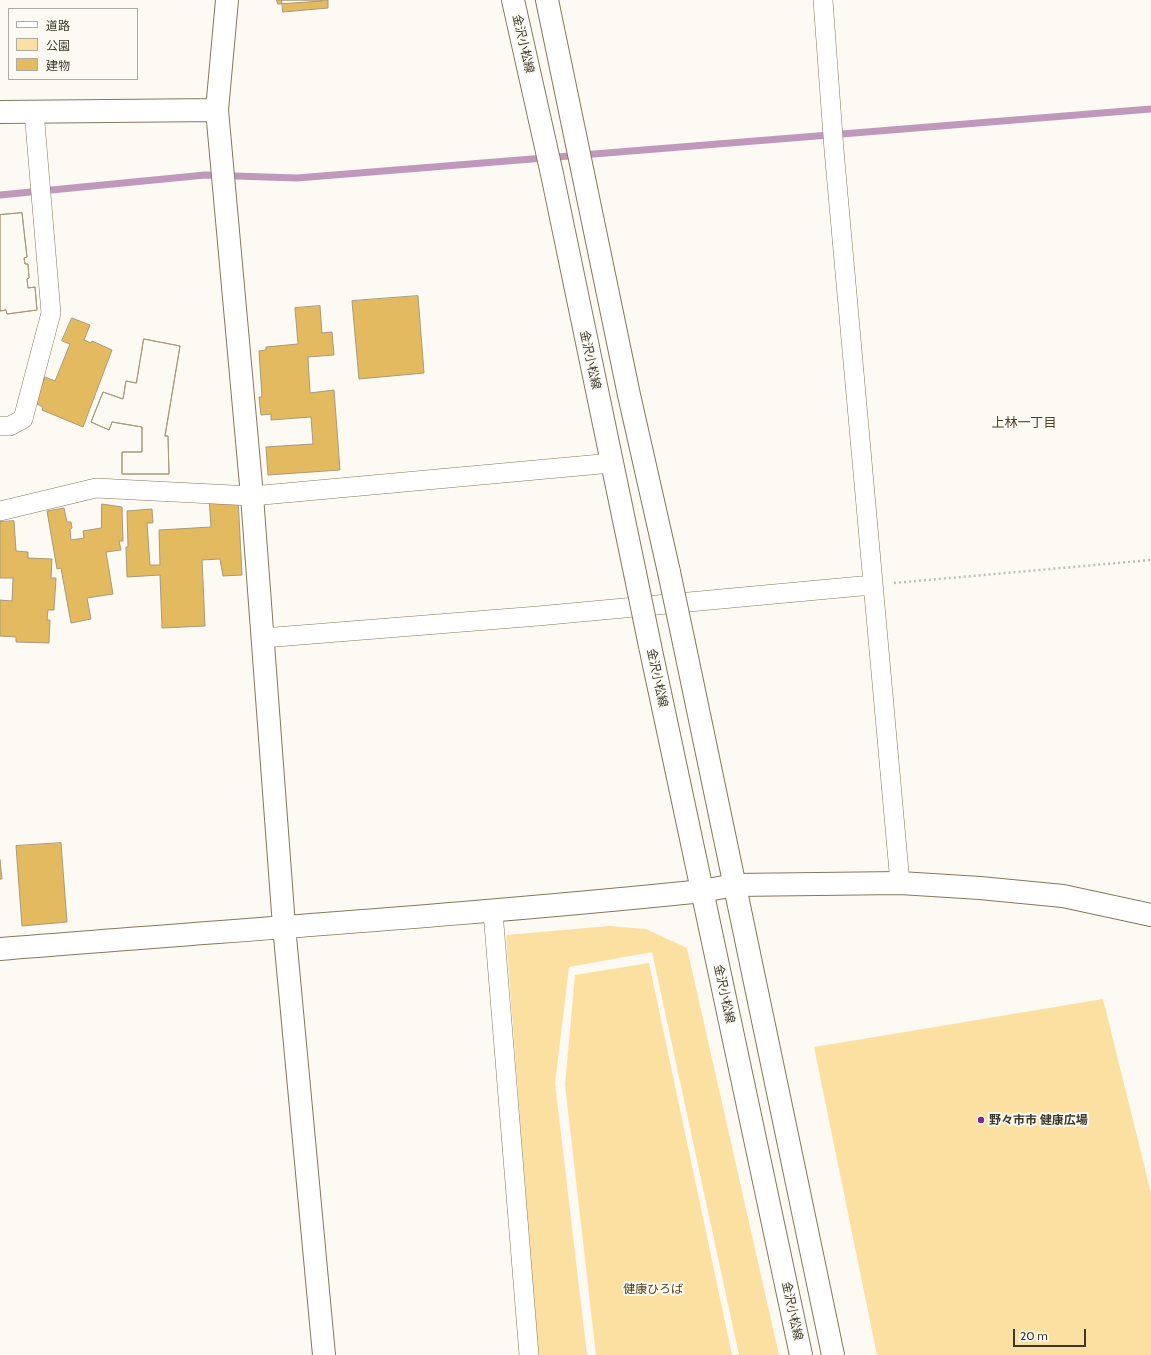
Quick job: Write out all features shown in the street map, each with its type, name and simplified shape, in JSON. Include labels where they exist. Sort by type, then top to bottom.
[{"type":"main road","points":[[227,0],[217,110],[252,496],[284,926],[324,1355]]},
{"type":"main road","name":"金沢小松線","points":[[513,0],[552,174],[650,646],[801,1355]]},
{"type":"main road","points":[[547,0],[629,395],[669,572],[833,1355]]},
{"type":"main road","points":[[0,112],[217,110]]},
{"type":"main road","points":[[0,949],[284,926],[493,912],[702,891],[734,885],[900,883],[1063,896],[1151,915]]},
{"type":"street","points":[[823,0],[834,150],[900,883]]},
{"type":"street","points":[[0,426],[10,426],[23,419],[51,313],[34,111]]},
{"type":"street","points":[[0,511],[96,488],[252,496],[612,463]]},
{"type":"street","points":[[263,638],[530,616],[872,585]]},
{"type":"street","points":[[493,912],[529,1355]]},
{"type":"path","points":[[872,585],[1151,560]]},
{"type":"green space","points":[[609,926],[646,929],[687,948],[779,1355],[739,1355],[652,952],[569,967],[555,1083],[587,1355],[538,1355],[506,935]]},
{"type":"green space","name":"健康ひろば","points":[[649,963],[732,1355],[596,1355],[565,1085],[575,975]]},
{"type":"green space","name":"野々市市 健康広場","points":[[1103,999],[1151,1193],[1151,1355],[877,1355],[814,1047]]},
{"type":"building","points":[[277,0],[322,0],[322,1],[278,4]]},
{"type":"building","points":[[282,0],[328,0],[328,8],[283,12]]},
{"type":"building","points":[[22,213],[27,257],[24,258],[25,264],[28,264],[28,288],[35,287],[37,310],[7,314],[6,310],[0,311],[0,215]]},
{"type":"building","points":[[22,213],[27,257],[24,258],[25,264],[28,264],[28,288],[35,287],[37,310],[7,314],[6,310],[0,311],[0,215]]},
{"type":"building","points":[[418,296],[424,373],[359,379],[352,301]]},
{"type":"building","points":[[320,306],[322,333],[332,332],[334,355],[308,357],[310,393],[334,390],[340,470],[268,475],[266,447],[313,444],[311,417],[271,420],[271,414],[261,415],[259,397],[262,397],[259,351],[266,350],[266,347],[298,344],[295,308]]},
{"type":"building","points":[[72,318],[90,325],[84,340],[91,343],[92,341],[112,350],[83,427],[42,410],[43,407],[35,403],[45,377],[55,381],[70,344],[62,341]]},
{"type":"building","points":[[144,339],[180,346],[165,436],[168,436],[169,474],[122,474],[122,452],[142,452],[142,427],[112,422],[109,430],[91,422],[103,392],[123,399],[126,381],[136,383]]},
{"type":"building","points":[[144,339],[180,346],[165,436],[168,436],[169,474],[122,474],[122,452],[142,452],[142,427],[112,422],[109,430],[91,422],[103,392],[123,399],[126,381],[136,383]]},
{"type":"building","points":[[238,497],[242,575],[223,576],[220,559],[202,560],[205,626],[162,628],[160,575],[127,577],[127,511],[152,509],[153,523],[147,523],[150,565],[160,565],[159,530],[211,527],[209,498]]},
{"type":"building","points":[[102,504],[122,507],[123,541],[119,541],[121,550],[106,552],[113,594],[87,598],[91,619],[71,623],[61,568],[57,569],[47,511],[64,508],[67,522],[71,522],[71,540],[84,538],[83,531],[101,528]]},
{"type":"building","points":[[14,521],[16,551],[28,552],[28,558],[52,559],[51,578],[56,578],[54,610],[48,610],[47,620],[50,620],[49,643],[16,642],[16,637],[0,636],[0,600],[12,601],[13,578],[0,578],[0,522]]},
{"type":"building","points":[[61,843],[67,922],[22,926],[16,846]]},
{"type":"building","points":[[0,860],[2,879],[0,879]]},
{"type":"waterway","points":[[0,195],[205,175],[297,178],[1151,109]]},
{"type":"place","name":"野々市市 健康広場","points":[[981,1120]]},
{"type":"district","name":"上林一丁目","points":[[1024,423]]}]
